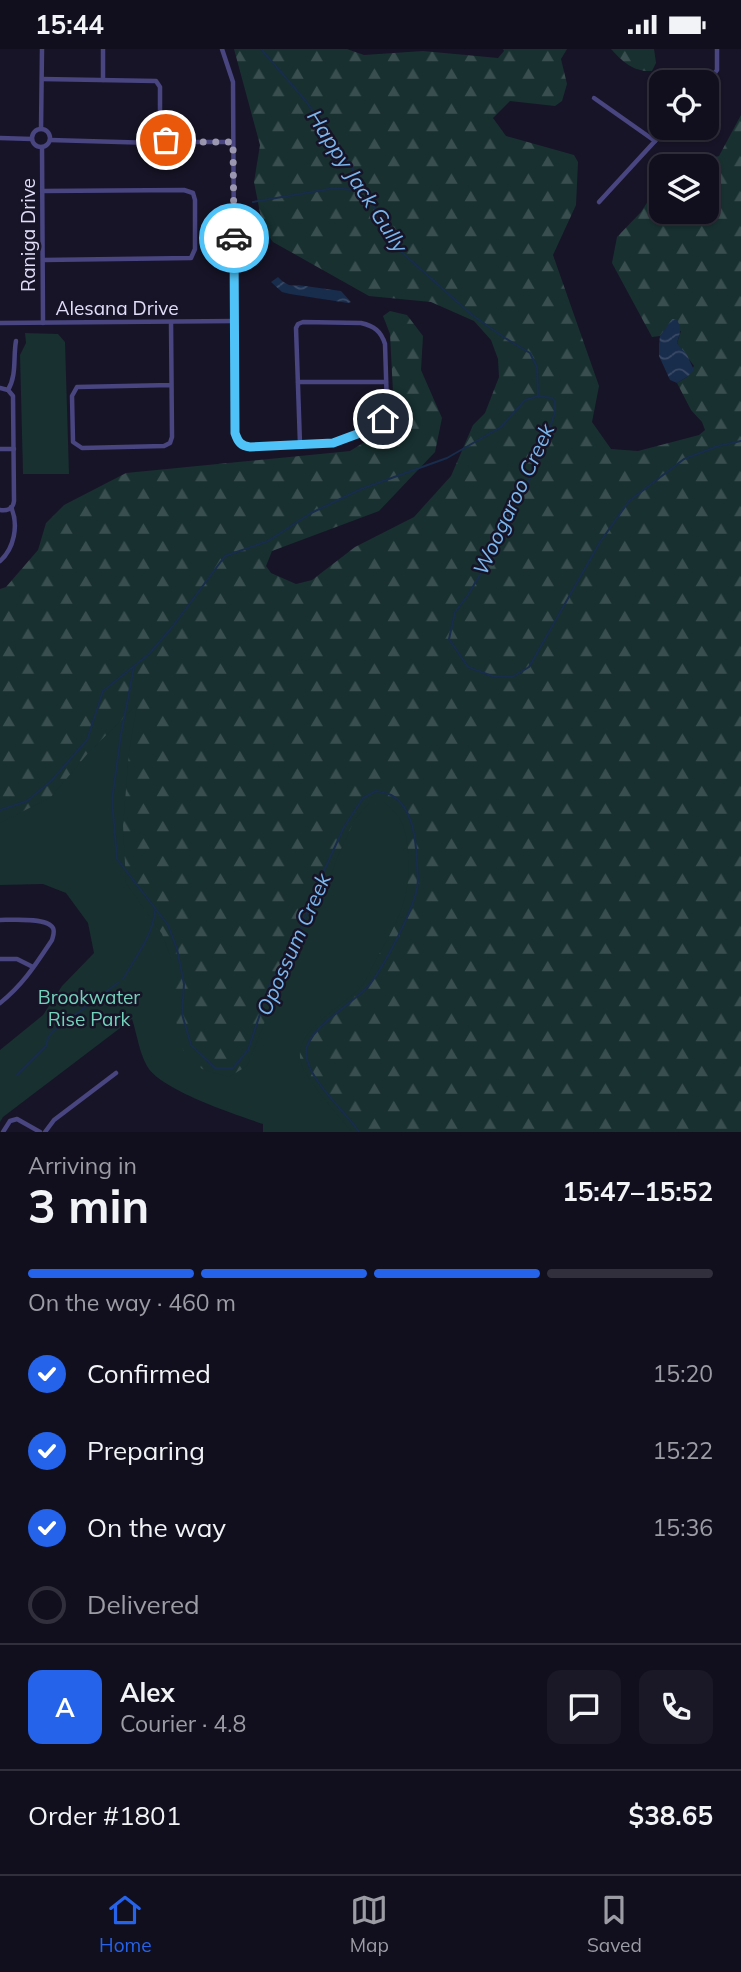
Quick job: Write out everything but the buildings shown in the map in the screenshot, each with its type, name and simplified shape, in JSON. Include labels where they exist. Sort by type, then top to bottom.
[{"type":"street","points":[[41,129],[42,49]]},
{"type":"street","points":[[103,49],[103,80]]},
{"type":"street","points":[[222,49],[233,82],[235,433],[240,444],[250,447],[280,447],[333,443],[379,423],[387,407],[385,344],[376,329],[361,323],[298,324],[300,444]]},
{"type":"street","points":[[717,49],[717,70]]},
{"type":"street","points":[[42,79],[153,81],[159,83],[160,132],[163,139],[169,142],[233,142]]},
{"type":"street","points":[[594,98],[655,141],[599,202]]},
{"type":"street","points":[[32,139],[36,131],[41,129]]},
{"type":"street","points":[[32,139],[34,144],[42,147],[47,145],[49,134],[41,129]]},
{"type":"street","points":[[0,138],[32,139]]},
{"type":"street","points":[[50,140],[154,143],[163,139]]},
{"type":"street","name":"Raniga Drive","points":[[42,147],[43,323]]},
{"type":"street","points":[[42,191],[187,190],[193,193],[195,200],[195,249],[191,258],[43,260]]},
{"type":"street","name":"Alesana Drive","points":[[0,323],[235,321]]},
{"type":"street","points":[[171,322],[172,437],[168,445],[82,448],[75,445],[72,396],[77,387],[171,385]]},
{"type":"street","points":[[9,390],[14,379],[16,341]]},
{"type":"street","points":[[298,382],[386,381]]},
{"type":"street","points":[[0,388],[9,390],[13,396],[14,449],[14,501],[8,510],[0,510]]},
{"type":"street","points":[[0,449],[14,449]]},
{"type":"street","points":[[0,561],[12,544],[14,514],[11,507]]},
{"type":"street","points":[[0,920],[38,920],[53,927],[52,940],[17,989],[0,1003]]},
{"type":"street","points":[[0,959],[17,959],[33,967]]},
{"type":"street","points":[[3,1132],[10,1121],[17,1119],[43,1132],[54,1120],[116,1073]]},
{"type":"green space","name":"Brookwater Rise Park","points":[[234,49],[347,49],[364,55],[423,51],[498,58],[503,49],[567,49],[561,59],[567,84],[562,101],[555,106],[510,101],[493,118],[506,136],[574,155],[578,162],[576,205],[553,255],[599,386],[592,422],[611,449],[638,451],[699,435],[705,430],[677,383],[687,377],[694,366],[677,343],[681,331],[668,327],[660,336],[652,337],[612,263],[617,237],[649,200],[649,224],[719,224],[719,156],[741,115],[741,1132],[271,1132],[268,1125],[135,1019],[120,1017],[38,1028],[108,936],[95,802],[96,745],[91,767],[0,875],[0,589],[6,587],[38,550],[46,523],[64,505],[126,473],[350,451],[387,428],[394,412],[390,334],[383,316],[390,311],[407,315],[423,336],[421,370],[442,418],[435,452],[379,511],[272,551],[266,566],[271,573],[296,584],[312,580],[355,547],[414,517],[451,476],[473,425],[485,413],[499,377],[498,359],[491,340],[474,321],[431,302],[369,296],[273,242],[263,228],[254,182],[260,145]]},
{"type":"green space","points":[[611,49],[654,49],[656,63],[652,70],[639,70],[624,62]]},
{"type":"green space","points":[[25,333],[58,334],[65,342],[69,474],[23,474],[20,355],[26,343]]},
{"type":"green space","name":"Brookwater Rise Park","points":[[137,705],[129,752],[123,826],[126,883],[162,934],[172,961],[175,1018],[183,1050],[202,1069],[229,1077],[247,1066],[281,982],[320,907],[337,858],[355,819],[370,802],[382,801],[394,811],[404,827],[408,850],[408,882],[402,908],[391,933],[362,985],[313,1028],[301,1047],[300,1058],[307,1075],[352,1132],[263,1132],[263,1124],[183,1093],[155,1075],[147,1066],[132,1019],[0,1122],[0,1050],[43,1015],[62,986],[94,953],[88,923],[66,893],[43,884],[0,885],[0,823],[51,797],[89,752]]},
{"type":"water","points":[[278,277],[289,285],[341,291],[351,302],[282,292],[271,282]]},
{"type":"water","points":[[672,319],[676,319],[680,328],[677,343],[694,370],[677,383],[670,380],[659,356],[660,336]]},
{"type":"waterway","name":"Happy Jack Gully","points":[[261,49],[305,100],[348,161],[397,248],[472,315],[530,353],[537,367],[538,396]]},
{"type":"waterway","points":[[253,202],[335,188],[363,191]]},
{"type":"waterway","name":"Happy Jack Gully","points":[[0,810],[27,801],[51,781],[87,740],[103,691],[149,654],[225,556],[268,541],[311,513],[361,489],[447,458],[501,427],[525,400],[538,396],[552,398],[555,401],[555,412],[539,461],[488,561],[455,612],[449,639],[468,667],[492,676],[512,677],[529,667],[600,542],[629,501],[684,459],[718,446],[741,441]]},
{"type":"waterway","name":"Opossum Creek","points":[[134,667],[112,800],[117,859],[168,925],[177,949],[184,984],[182,1014],[191,1045],[215,1068],[233,1068],[248,1050],[270,984],[297,939],[344,827],[363,798],[376,791],[389,794],[398,800],[409,816],[416,844],[418,879],[404,925],[370,984],[313,1035],[306,1053],[308,1063],[320,1084],[359,1132]]},
{"type":"waterway","points":[[123,979],[147,938],[155,911]]},
{"type":"waterway","points":[[17,1075],[46,1046],[52,1032],[119,982]]},
{"type":"way so far","points":[[166,140],[233,142],[234,238]]},
{"type":"route","points":[[234,238],[235,433],[240,444],[250,447],[280,447],[333,443],[368,430],[383,419]]},
{"type":"water label","name":"Woogaroo Creek","points":[[513,499]]}]
